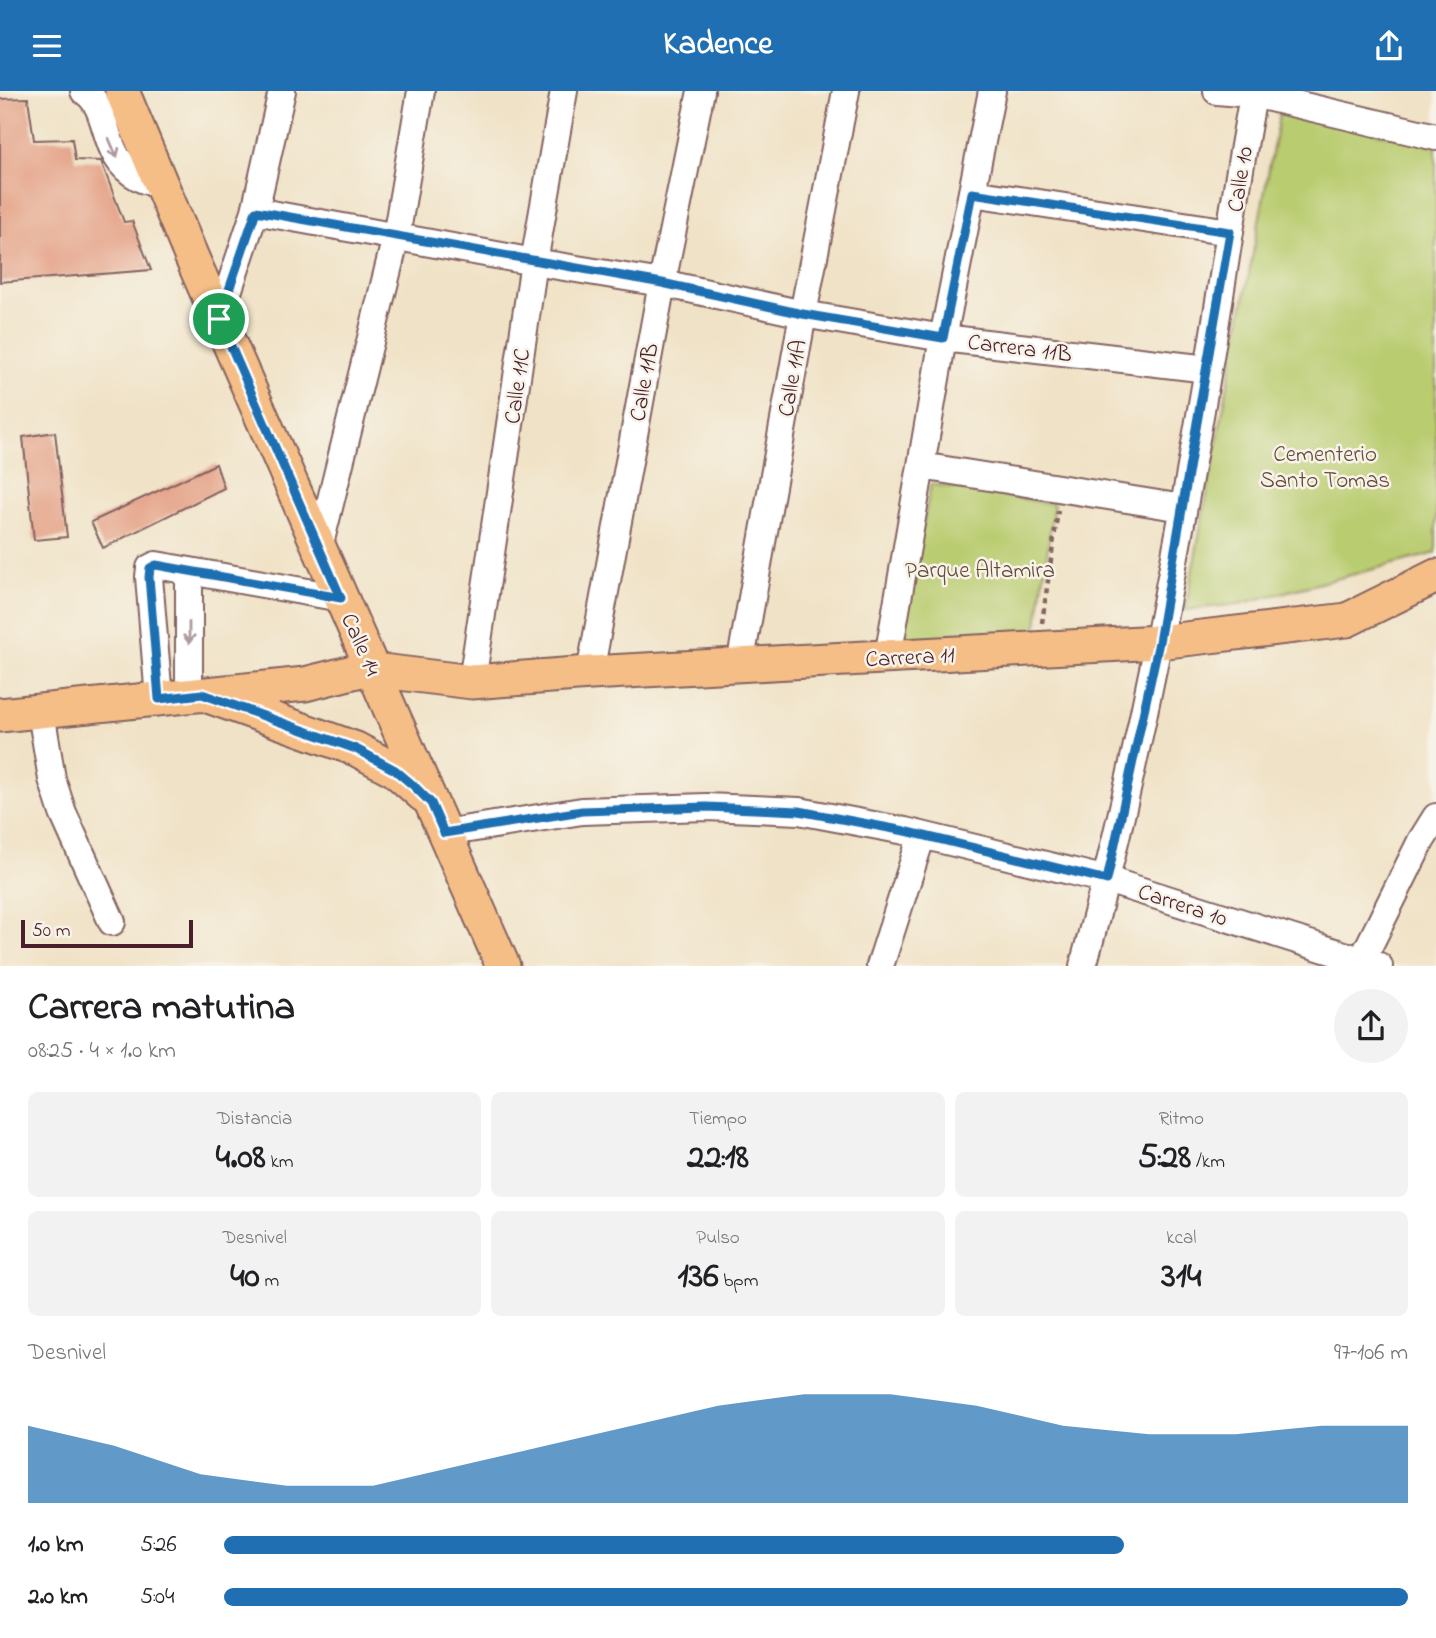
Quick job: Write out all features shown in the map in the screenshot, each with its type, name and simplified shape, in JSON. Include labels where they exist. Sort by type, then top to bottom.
[{"type":"main road","name":"Calle 14","points":[[122,91],[503,966]]},
{"type":"main road","name":"Carrera 11","points":[[373,668],[472,682],[590,673],[1159,642],[1347,620],[1430,587]]},
{"type":"main road","points":[[0,715],[305,684],[373,668]]},
{"type":"main road","points":[[183,696],[356,749],[395,770],[437,818]]},
{"type":"street","points":[[84,91],[89,93],[100,112],[113,152],[120,163],[139,178],[161,185]]},
{"type":"street","points":[[219,319],[256,211],[282,91]]},
{"type":"street","points":[[319,548],[396,237],[421,91]]},
{"type":"street","name":"Calle 11C","points":[[472,682],[534,262],[564,91]]},
{"type":"street","name":"Calle 11B","points":[[590,673],[662,283],[701,91]]},
{"type":"street","name":"Calle 11A","points":[[740,665],[846,91]]},
{"type":"street","points":[[888,657],[943,338],[992,91]]},
{"type":"street","points":[[1217,91],[1253,93],[1436,138]]},
{"type":"street","name":"Calle 10","points":[[1083,966],[1107,880],[1159,642],[1208,369],[1253,93]]},
{"type":"street","points":[[972,193],[1230,232]]},
{"type":"street","name":"Carrera 11B","points":[[256,211],[662,283],[803,314],[943,338],[1208,369]]},
{"type":"street","points":[[921,466],[1183,508]]},
{"type":"street","points":[[183,696],[150,568],[156,565],[341,598]]},
{"type":"street","points":[[183,696],[189,571]]},
{"type":"street","points":[[41,712],[52,779],[63,813],[112,922]]},
{"type":"street","name":"Carrera 10","points":[[437,818],[706,807],[799,811],[922,835],[1107,880],[1366,964]]},
{"type":"street","points":[[1366,964],[1421,841],[1436,817]]},
{"type":"street","points":[[880,966],[922,835]]},
{"type":"path","points":[[1039,648],[1061,488]]},
{"type":"green space","name":"Cementerio Santo Tomas","points":[[1280,111],[1436,146],[1436,553],[1239,604],[1185,610]]},
{"type":"green space","name":"Parque Altamira","points":[[931,484],[1054,504],[1035,639],[901,638]]},
{"type":"building","points":[[28,98],[34,140],[72,139],[75,160],[101,161],[124,222],[132,221],[151,270],[0,282],[0,99]]},
{"type":"building","points":[[55,432],[67,537],[34,540],[23,437]]},
{"type":"building","points":[[216,464],[224,488],[103,548],[91,522]]},
{"type":"route","points":[[972,193],[1230,232],[1159,642],[1107,880],[905,831],[799,811],[706,807],[582,811],[444,833],[431,803],[414,786],[395,770],[356,749],[202,694],[159,699],[150,568],[156,565],[341,598],[219,319],[256,211],[662,283],[803,314],[943,338],[972,193]]}]
